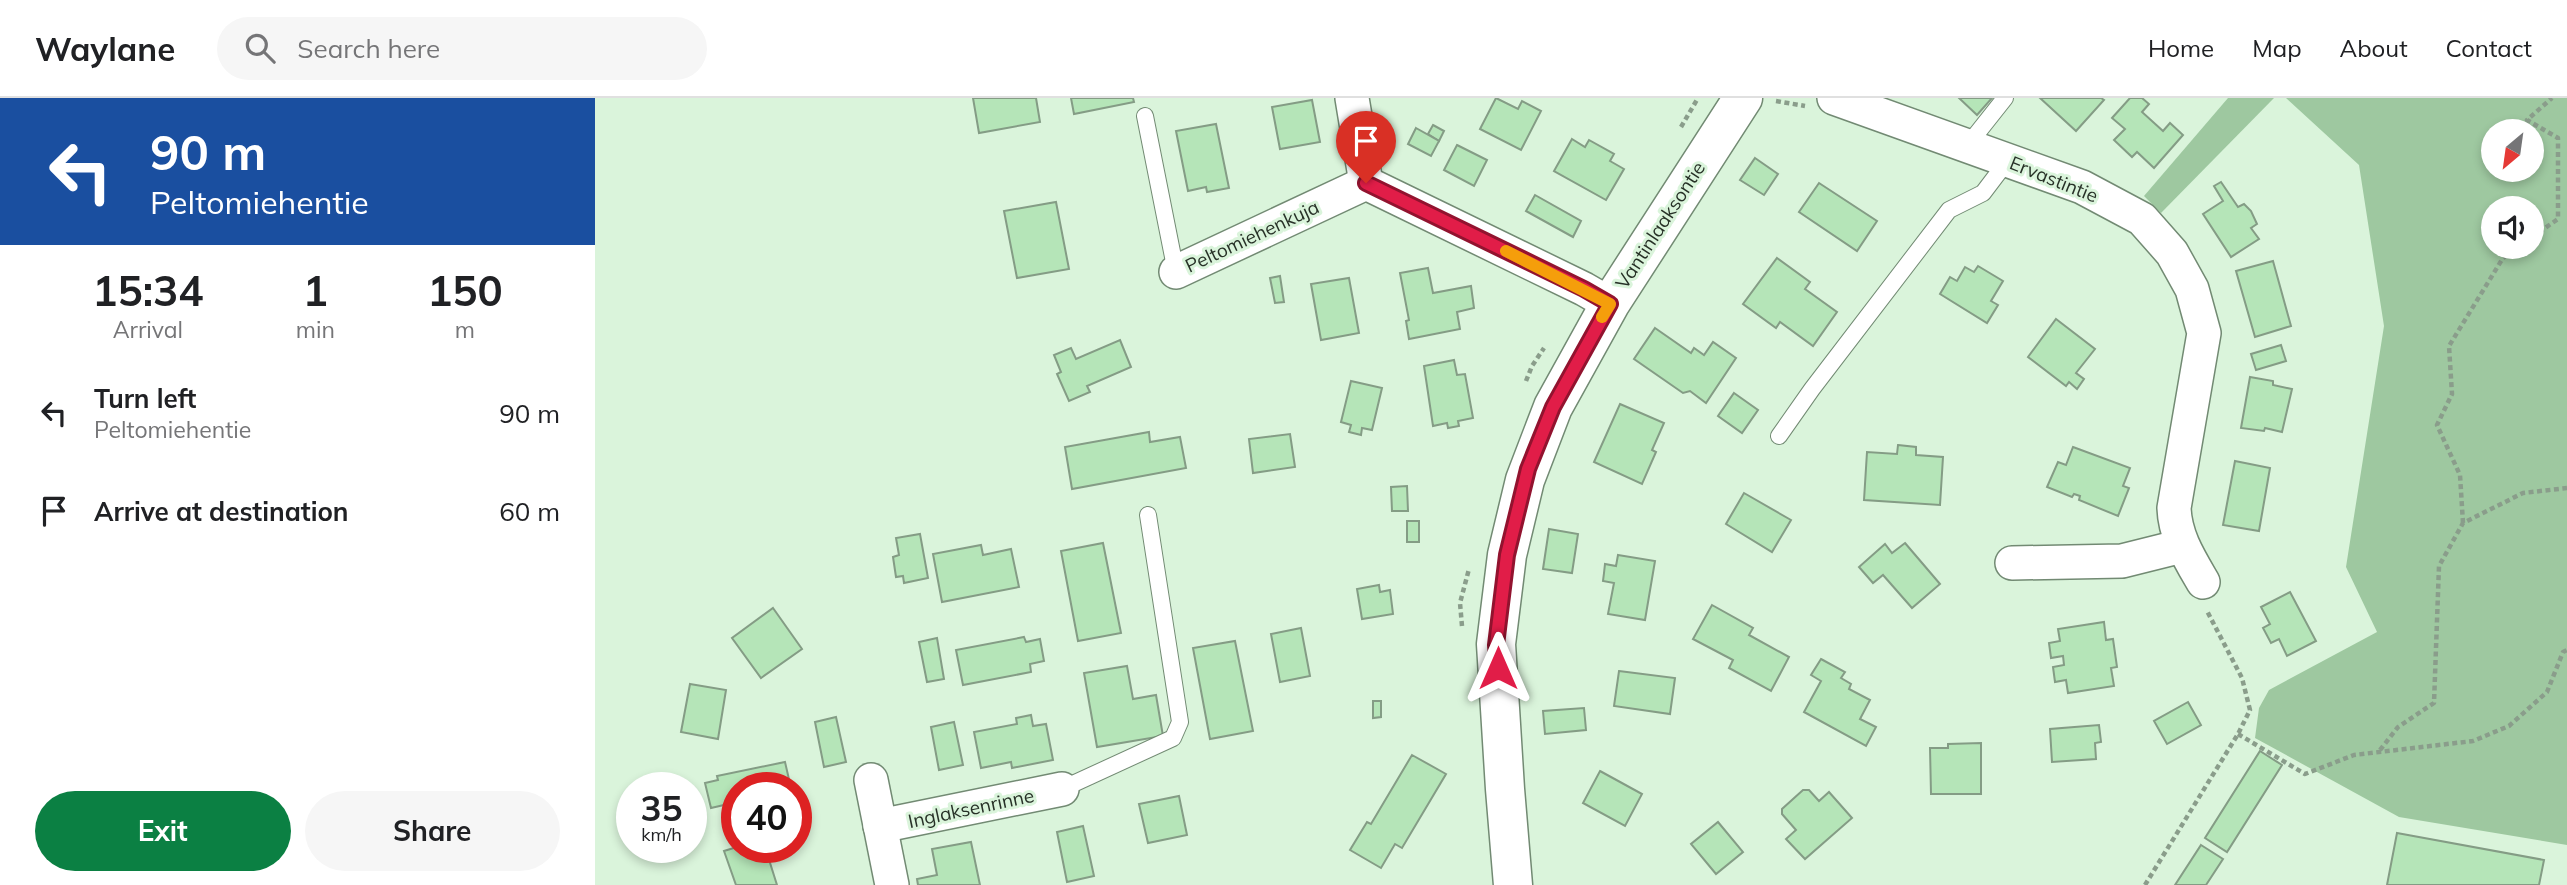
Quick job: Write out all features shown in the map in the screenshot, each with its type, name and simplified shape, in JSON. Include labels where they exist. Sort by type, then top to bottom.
[{"type":"street","points":[[1352,98],[1366,183],[1610,304]]},
{"type":"street","name":"Vantinlaaksontie","points":[[1513,885],[1504,789],[1496,645],[1507,555],[1525,480],[1553,407],[1610,304],[1739,103]]},
{"type":"street","name":"Ervastintie","points":[[1825,104],[1967,146],[2082,187],[2142,219],[2172,253],[2192,289],[2204,333],[2174,508],[2174,523],[2182,545],[2203,582]]},
{"type":"street","name":"Peltomiehenkuja","points":[[1176,272],[1366,183]]},
{"type":"street","points":[[2012,563],[2122,561],[2182,545]]},
{"type":"street","points":[[871,780],[892,885]]},
{"type":"street","name":"Inglaksenrinne","points":[[880,826],[1062,789]]},
{"type":"lane","points":[[1967,146],[2005,98]]},
{"type":"lane","points":[[1145,116],[1176,272]]},
{"type":"lane","points":[[1779,436],[1818,380],[1949,210],[1983,193],[2008,160]]},
{"type":"lane","points":[[1062,789],[1173,738],[1180,722],[1148,515]]},
{"type":"path","points":[[2544,229],[2558,219],[2558,138],[2527,120],[2552,98]]},
{"type":"path","points":[[1739,103],[1754,118],[1762,107],[1774,101],[1825,104]]},
{"type":"path","points":[[2379,752],[2398,727],[2434,703],[2439,566],[2463,523],[2460,475],[2437,425],[2452,394],[2449,346],[2502,259]]},
{"type":"path","points":[[2463,523],[2523,493],[2567,488]]},
{"type":"path","points":[[2145,885],[2251,710],[2242,678],[2204,606],[2203,582]]},
{"type":"path","points":[[2238,734],[2305,774],[2354,755],[2473,741],[2509,726],[2547,692],[2563,652],[2567,650]]},
{"type":"green space","points":[[2228,98],[2274,98],[2161,213],[2144,196]]},
{"type":"green space","points":[[2286,98],[2567,98],[2567,845],[2399,817],[2255,738],[2259,708],[2269,690],[2377,632],[2346,567],[2384,326],[2359,165]]},
{"type":"building","points":[[973,98],[1036,98],[1040,122],[979,133]]},
{"type":"building","points":[[1071,98],[1133,98],[1134,102],[1074,114]]},
{"type":"building","points":[[1496,98],[1518,109],[1522,101],[1541,111],[1521,150],[1480,129]]},
{"type":"building","points":[[1959,98],[1992,98],[1977,115]]},
{"type":"building","points":[[2040,98],[2101,98],[2104,100],[2076,131]]},
{"type":"building","points":[[2130,98],[2142,98],[2149,104],[2142,112],[2163,131],[2170,123],[2183,135],[2154,168],[2137,152],[2132,157],[2114,140],[2125,129],[2112,118]]},
{"type":"building","points":[[1312,100],[1320,142],[1280,149],[1272,107]]},
{"type":"building","points":[[1216,124],[1229,188],[1207,192],[1206,187],[1188,191],[1176,131]]},
{"type":"building","points":[[1433,125],[1444,131],[1439,141],[1428,134]]},
{"type":"building","points":[[1416,128],[1439,141],[1431,156],[1408,144]]},
{"type":"building","points":[[1572,139],[1585,147],[1589,140],[1614,154],[1610,161],[1624,169],[1606,200],[1554,171]]},
{"type":"building","points":[[1457,145],[1487,160],[1474,186],[1444,170]]},
{"type":"building","points":[[1755,158],[1778,174],[1764,195],[1740,180]]},
{"type":"building","points":[[2221,182],[2238,207],[2244,204],[2251,211],[2257,224],[2251,228],[2259,239],[2231,257],[2203,214],[2223,201],[2214,186]]},
{"type":"building","points":[[1819,183],[1877,221],[1857,251],[1799,212]]},
{"type":"building","points":[[1535,195],[1581,221],[1573,237],[1526,211]]},
{"type":"building","points":[[1056,202],[1069,269],[1017,278],[1004,211]]},
{"type":"building","points":[[1777,258],[1810,282],[1805,289],[1837,312],[1813,346],[1780,322],[1776,328],[1743,304]]},
{"type":"building","points":[[2273,261],[2291,326],[2255,337],[2236,271]]},
{"type":"building","points":[[1978,266],[2003,281],[1991,301],[1998,305],[1987,323],[1940,294],[1950,277],[1957,281],[1965,267],[1974,272]]},
{"type":"building","points":[[1428,268],[1433,293],[1471,286],[1474,308],[1457,312],[1460,329],[1409,339],[1406,321],[1409,320],[1400,273]]},
{"type":"building","points":[[1280,276],[1284,302],[1275,303],[1270,278]]},
{"type":"building","points":[[1349,278],[1359,333],[1321,340],[1311,284]]},
{"type":"building","points":[[2056,319],[2095,349],[2076,373],[2084,379],[2077,389],[2069,382],[2066,386],[2028,357]]},
{"type":"building","points":[[1655,328],[1691,353],[1694,348],[1704,355],[1713,342],[1736,358],[1706,403],[1690,391],[1683,393],[1634,359]]},
{"type":"building","points":[[1120,340],[1131,367],[1087,386],[1090,392],[1069,401],[1057,374],[1061,372],[1054,355],[1071,348],[1076,359]]},
{"type":"building","points":[[2281,345],[2286,361],[2256,370],[2251,354]]},
{"type":"building","points":[[1454,360],[1457,375],[1465,374],[1473,418],[1458,421],[1459,426],[1448,428],[1447,423],[1433,426],[1424,366]]},
{"type":"building","points":[[2250,377],[2273,381],[2273,385],[2292,389],[2282,432],[2265,428],[2264,431],[2241,428]]},
{"type":"building","points":[[1351,381],[1382,388],[1372,430],[1362,428],[1361,435],[1349,432],[1351,425],[1341,422]]},
{"type":"building","points":[[1734,393],[1758,410],[1742,433],[1718,416]]},
{"type":"building","points":[[1620,404],[1664,423],[1652,450],[1656,452],[1642,484],[1594,462]]},
{"type":"building","points":[[1149,432],[1150,442],[1180,437],[1186,468],[1072,489],[1065,447]]},
{"type":"building","points":[[1290,434],[1295,467],[1253,473],[1249,439]]},
{"type":"building","points":[[1898,445],[1916,447],[1916,455],[1943,457],[1940,505],[1864,500],[1867,452],[1897,454]]},
{"type":"building","points":[[2073,447],[2130,468],[2123,486],[2129,488],[2118,516],[2079,500],[2080,496],[2074,494],[2072,497],[2047,487],[2058,462],[2066,465]]},
{"type":"building","points":[[2235,461],[2270,468],[2259,531],[2223,525]]},
{"type":"building","points":[[1407,486],[1408,511],[1392,511],[1391,487]]},
{"type":"building","points":[[1744,493],[1791,520],[1772,552],[1726,524]]},
{"type":"building","points":[[1407,521],[1419,521],[1419,542],[1407,542]]},
{"type":"building","points":[[1549,529],[1578,534],[1572,573],[1543,569]]},
{"type":"building","points":[[920,534],[928,578],[904,583],[903,576],[896,577],[893,557],[899,555],[896,538]]},
{"type":"building","points":[[1103,543],[1121,633],[1078,641],[1061,551]]},
{"type":"building","points":[[1905,543],[1940,584],[1912,608],[1883,575],[1873,583],[1859,567],[1885,544],[1892,553]]},
{"type":"building","points":[[981,545],[983,555],[1011,549],[1019,587],[942,602],[933,554]]},
{"type":"building","points":[[1618,555],[1655,561],[1645,620],[1608,614],[1614,583],[1603,581],[1605,564],[1616,566]]},
{"type":"building","points":[[1379,585],[1380,592],[1390,590],[1393,614],[1362,619],[1357,589]]},
{"type":"building","points":[[2290,592],[2316,641],[2287,656],[2279,639],[2271,643],[2263,628],[2270,624],[2261,607]]},
{"type":"building","points":[[1712,605],[1753,628],[1749,635],[1789,657],[1771,691],[1729,668],[1733,660],[1693,639]]},
{"type":"building","points":[[773,608],[802,649],[761,678],[732,638]]},
{"type":"building","points":[[2104,622],[2106,640],[2113,639],[2117,667],[2111,668],[2114,686],[2068,693],[2066,680],[2055,682],[2053,667],[2064,665],[2063,656],[2051,658],[2049,643],[2060,641],[2058,629]]},
{"type":"building","points":[[1301,628],[1310,676],[1280,682],[1271,634]]},
{"type":"building","points":[[1024,637],[1026,642],[1040,639],[1044,661],[1030,664],[1031,672],[963,685],[956,650]]},
{"type":"building","points":[[937,638],[944,679],[927,682],[919,642]]},
{"type":"building","points":[[1235,641],[1253,731],[1210,739],[1193,648]]},
{"type":"building","points":[[1821,659],[1845,672],[1841,678],[1851,684],[1849,689],[1870,700],[1860,719],[1876,727],[1866,746],[1804,712],[1821,681],[1811,675]]},
{"type":"building","points":[[1127,666],[1133,699],[1156,695],[1163,736],[1097,747],[1084,673]]},
{"type":"building","points":[[1619,671],[1675,678],[1670,714],[1614,706]]},
{"type":"building","points":[[690,684],[726,690],[718,739],[681,732]]},
{"type":"building","points":[[1373,701],[1381,701],[1381,717],[1373,718]]},
{"type":"building","points":[[2188,702],[2201,725],[2167,744],[2154,721]]},
{"type":"building","points":[[1584,708],[1586,730],[1545,734],[1543,711]]},
{"type":"building","points":[[1031,715],[1033,726],[1046,724],[1053,760],[1012,768],[1011,762],[981,768],[974,732],[1017,724],[1016,718]]},
{"type":"building","points":[[836,717],[846,762],[824,767],[815,722]]},
{"type":"building","points":[[954,722],[963,765],[939,770],[931,727]]},
{"type":"building","points":[[2099,725],[2101,742],[2095,743],[2096,759],[2052,762],[2050,729]]},
{"type":"building","points":[[1981,743],[1981,794],[1931,794],[1930,748],[1948,748],[1948,744]]},
{"type":"building","points":[[2260,751],[2282,765],[2227,852],[2205,838]]},
{"type":"building","points":[[1412,755],[1446,774],[1402,848],[1395,844],[1381,868],[1350,850],[1367,822],[1371,824]]},
{"type":"building","points":[[785,762],[787,772],[736,772]]},
{"type":"building","points":[[1600,771],[1642,794],[1625,826],[1583,803]]},
{"type":"building","points":[[721,775],[721,806],[711,808],[707,783],[718,780],[717,776]]},
{"type":"building","points":[[1803,790],[1809,790],[1819,801],[1829,792],[1852,818],[1805,859],[1786,839],[1796,830],[1782,814],[1782,809]]},
{"type":"building","points":[[1179,796],[1187,835],[1148,843],[1139,804]]},
{"type":"building","points":[[1718,822],[1743,852],[1716,874],[1691,844]]},
{"type":"building","points":[[1083,826],[1094,876],[1067,882],[1057,832]]},
{"type":"building","points":[[2397,833],[2544,860],[2539,885],[2387,885]]},
{"type":"building","points":[[971,842],[980,885],[918,885],[917,879],[937,875],[932,849]]},
{"type":"building","points":[[2201,845],[2223,859],[2206,885],[2175,885]]},
{"type":"building","points":[[728,863],[770,863],[777,885],[736,885]]},
{"type":"slow traffic","points":[[1506,251],[1610,304],[1602,317]]},
{"type":"route","points":[[1366,183],[1610,304],[1553,407],[1528,469],[1507,555],[1496,645],[1498,668]]}]
